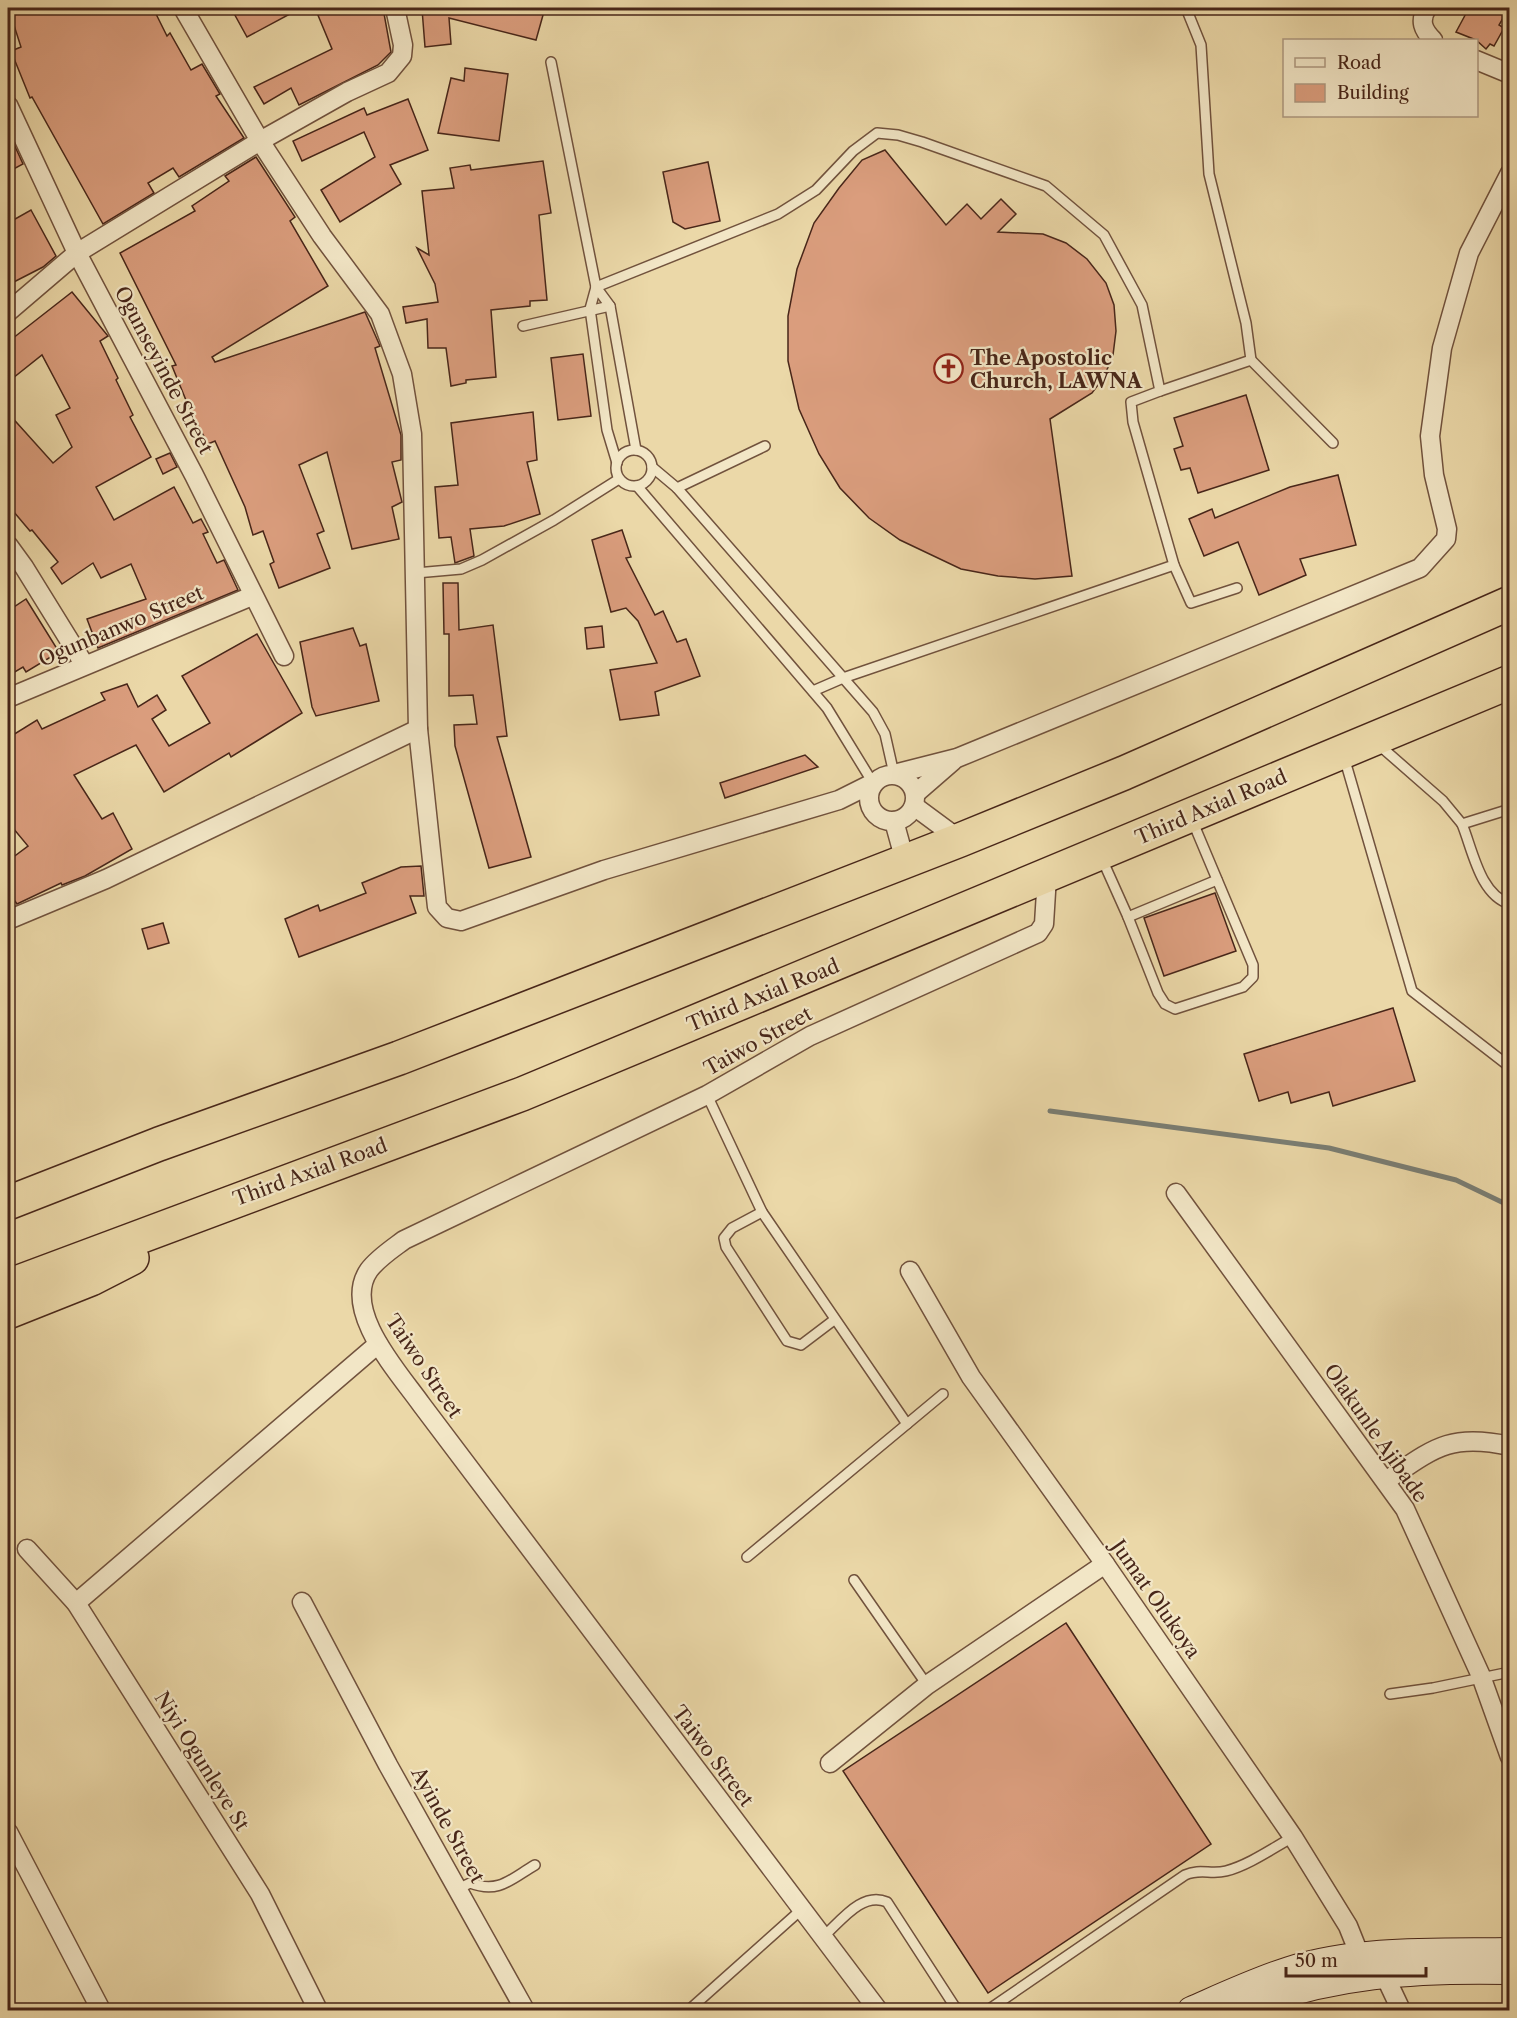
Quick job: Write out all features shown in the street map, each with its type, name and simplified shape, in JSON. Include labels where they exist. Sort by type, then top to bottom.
[{"type":"highway","points":[[8,1203],[159,1144],[399,1058],[960,840],[1124,773],[1509,603]]},
{"type":"highway","name":"Third Axial Road","points":[[8,1286],[522,1094],[1509,682]]},
{"type":"highway","points":[[8,1178],[159,1144]]},
{"type":"highway","points":[[8,1326],[263,1189]]},
{"type":"highway","points":[[8,1312],[92,1279]]},
{"type":"main road","points":[[1191,2010],[1290,1970],[1360,1956],[1421,1952],[1509,1951]]},
{"type":"main road","points":[[1241,2010],[1315,1985],[1384,1974],[1446,1970],[1509,1971]]},
{"type":"street","points":[[183,8],[260,141],[322,236],[380,314],[391,341],[409,404],[412,434],[418,729],[437,908],[447,918],[460,921],[604,870],[839,800],[879,778],[957,758],[1420,568],[1441,548],[1447,529],[1434,475],[1430,436],[1442,348],[1469,253],[1509,173]]},
{"type":"street","points":[[8,312],[77,253],[260,141],[347,92],[388,73],[397,66],[402,56],[403,45],[395,8]]},
{"type":"street","points":[[1427,8],[1423,15],[1422,25],[1432,39]]},
{"type":"street","points":[[1478,61],[1509,75]]},
{"type":"street","name":"Ogunseyinde Street","points":[[8,105],[77,253],[194,475],[252,596],[284,656]]},
{"type":"street","points":[[8,545],[84,664]]},
{"type":"street","name":"Ogunbanwo Street","points":[[8,698],[84,664],[252,596]]},
{"type":"street","points":[[8,920],[106,879],[418,729]]},
{"type":"street","points":[[873,783],[868,800],[871,808],[876,816],[894,821],[909,813],[914,800],[957,758]]},
{"type":"street","points":[[894,774],[910,783],[914,800],[960,840]]},
{"type":"street","points":[[839,800],[871,808]]},
{"type":"street","points":[[894,821],[905,861]]},
{"type":"street","name":"Taiwo Street","points":[[878,2010],[586,1627],[378,1344],[363,1315],[363,1292],[368,1271],[404,1240],[707,1095],[810,1036],[1038,933],[1044,924],[1047,876]]},
{"type":"street","name":"Olakunle Ajibade","points":[[1176,1193],[1344,1425],[1387,1480],[1405,1509],[1481,1676],[1509,1757]]},
{"type":"street","name":"Jumat Olukoya","points":[[910,1271],[971,1377],[1105,1564],[1293,1836],[1348,1926],[1360,1956]]},
{"type":"street","points":[[76,1604],[378,1344]]},
{"type":"street","points":[[1387,1480],[1432,1449],[1455,1442],[1482,1440],[1509,1446]]},
{"type":"street","name":"Niyi Ogunleye St","points":[[27,1550],[76,1604],[260,1894],[318,2010]]},
{"type":"street","points":[[830,1763],[927,1685],[1105,1564]]},
{"type":"street","name":"Ayinde Street","points":[[302,1602],[525,2010]]},
{"type":"street","points":[[8,1832],[101,2010]]},
{"type":"street","points":[[1384,1974],[1401,2010]]},
{"type":"lane","points":[[1186,8],[1201,45],[1209,174],[1246,323],[1251,360],[1333,443]]},
{"type":"lane","points":[[551,62],[596,288],[610,306],[636,450]]},
{"type":"lane","points":[[596,288],[778,214],[816,190],[853,151],[877,134],[898,135],[1046,186],[1104,235],[1142,305],[1160,391]]},
{"type":"lane","points":[[596,288],[590,309],[607,430],[617,463],[619,479],[624,484],[637,486],[645,483],[652,467]]},
{"type":"lane","points":[[523,326],[610,306]]},
{"type":"lane","points":[[1237,588],[1191,603],[1174,566],[1133,422],[1131,402],[1251,360]]},
{"type":"lane","points":[[677,488],[765,446]]},
{"type":"lane","points":[[617,463],[628,451],[636,450],[644,453],[652,467],[677,488],[873,712],[885,734],[894,774]]},
{"type":"lane","points":[[416,573],[461,569],[482,560],[554,520],[619,479]]},
{"type":"lane","points":[[637,486],[813,691],[873,783]]},
{"type":"lane","points":[[813,691],[843,678],[1174,566]]},
{"type":"lane","points":[[1373,739],[1443,801],[1462,824],[1486,887],[1497,901],[1509,904]]},
{"type":"lane","points":[[1342,752],[1412,991],[1509,1067]]},
{"type":"lane","points":[[1462,824],[1509,809]]},
{"type":"lane","points":[[1099,854],[1128,916],[1158,993],[1166,1004],[1175,1009],[1243,987],[1253,977],[1253,966],[1190,816]]},
{"type":"lane","points":[[1128,916],[1217,880]]},
{"type":"lane","points":[[707,1095],[762,1212],[907,1424]]},
{"type":"lane","points":[[762,1212],[732,1228],[724,1238],[726,1247],[787,1341],[801,1345],[834,1320]]},
{"type":"lane","points":[[747,1557],[943,1394]]},
{"type":"lane","points":[[854,1580],[927,1685]]},
{"type":"lane","points":[[1390,1694],[1509,1672]]},
{"type":"lane","points":[[988,2010],[1185,1875],[1196,1870],[1217,1873],[1229,1870],[1293,1836]]},
{"type":"lane","points":[[458,1889],[470,1883],[486,1889],[496,1888],[535,1865]]},
{"type":"lane","points":[[823,1937],[866,1899],[878,1898],[887,1902],[955,2007],[962,2010]]},
{"type":"lane","points":[[692,2010],[690,2008],[802,1909]]},
{"type":"building","points":[[36,8],[153,8],[167,36],[170,33],[191,70],[202,64],[220,94],[216,96],[244,138],[179,177],[173,168],[148,183],[154,193],[103,224],[32,97],[30,98],[11,51],[21,47],[11,16]]},
{"type":"building","points":[[231,8],[301,8],[247,37]]},
{"type":"building","points":[[315,8],[383,8],[391,52],[378,65],[299,105],[291,88],[264,104],[254,87],[332,49]]},
{"type":"building","points":[[545,8],[536,40],[449,18],[451,44],[425,47],[422,9]]},
{"type":"building","points":[[1469,8],[1509,8],[1499,25],[1504,28],[1494,46],[1490,44],[1486,49],[1478,39],[1456,32]]},
{"type":"building","points":[[465,68],[508,74],[499,141],[438,133],[451,78],[464,81]]},
{"type":"building","points":[[408,99],[428,150],[390,165],[401,184],[340,222],[321,190],[375,157],[364,132],[302,161],[293,141],[364,108],[367,115]]},
{"type":"building","points":[[8,131],[23,164],[8,172]]},
{"type":"building","name":"The Apostolic Church, LAWNA","points":[[885,150],[946,225],[967,204],[981,219],[1001,199],[1016,214],[998,232],[1043,234],[1066,243],[1087,259],[1106,283],[1114,305],[1116,331],[1113,355],[1104,377],[1092,393],[1050,419],[1072,576],[1035,579],[998,576],[961,569],[900,540],[869,518],[840,488],[819,454],[799,409],[788,361],[788,316],[797,269],[814,223],[839,188],[862,160]]},
{"type":"building","points":[[256,157],[295,217],[290,221],[328,286],[212,357],[215,362],[365,312],[380,346],[375,348],[401,435],[401,460],[392,462],[402,502],[392,507],[399,539],[352,549],[327,452],[299,465],[324,531],[317,534],[330,568],[279,588],[270,564],[274,562],[263,531],[253,535],[245,507],[215,441],[208,444],[190,410],[172,366],[176,365],[120,253],[195,211],[192,206],[229,181],[225,176]]},
{"type":"building","points":[[543,161],[551,213],[539,215],[547,300],[530,301],[530,306],[491,310],[496,377],[466,380],[466,383],[451,386],[446,348],[428,348],[427,319],[406,323],[403,307],[438,302],[435,284],[417,248],[429,255],[422,191],[454,188],[450,168],[470,165],[471,170]]},
{"type":"building","points":[[708,162],[720,221],[685,229],[673,222],[663,172]]},
{"type":"building","points":[[31,210],[56,256],[43,267],[8,285],[8,223]]},
{"type":"building","points":[[72,292],[108,336],[100,341],[133,415],[130,417],[151,457],[96,487],[114,520],[174,487],[193,523],[201,519],[208,532],[203,534],[217,563],[224,560],[238,590],[98,648],[87,619],[146,599],[131,564],[101,578],[93,563],[62,584],[51,568],[58,562],[8,505],[8,413],[53,463],[72,447],[56,415],[70,408],[42,355],[8,382],[8,342]]},
{"type":"building","points":[[583,354],[591,416],[558,420],[551,358]]},
{"type":"building","points":[[1246,395],[1269,470],[1198,493],[1190,468],[1181,470],[1174,449],[1183,446],[1174,418]]},
{"type":"building","points":[[533,412],[537,460],[527,462],[540,514],[504,526],[470,529],[474,556],[455,563],[451,537],[439,538],[435,487],[458,485],[451,423]]},
{"type":"building","points":[[170,453],[177,467],[163,474],[156,459]]},
{"type":"building","points":[[1338,475],[1356,545],[1300,559],[1306,575],[1259,595],[1238,542],[1204,556],[1189,519],[1212,509],[1215,518],[1290,487]]},
{"type":"building","points":[[622,530],[631,557],[626,558],[655,615],[663,611],[677,642],[686,639],[700,676],[655,692],[659,715],[620,720],[610,670],[657,663],[638,621],[626,608],[611,612],[592,540]]},
{"type":"building","points":[[443,583],[458,583],[459,630],[493,625],[507,736],[497,737],[531,857],[489,868],[455,746],[454,725],[477,724],[473,695],[449,696],[449,634],[444,634]]},
{"type":"building","points":[[26,599],[59,652],[26,672],[23,667],[8,676],[8,611]]},
{"type":"building","points":[[602,626],[604,647],[587,649],[585,628]]},
{"type":"building","points":[[353,628],[360,646],[366,644],[379,701],[316,716],[312,707],[300,642]]},
{"type":"building","points":[[257,634],[302,713],[231,757],[229,753],[164,792],[136,745],[74,775],[102,819],[113,813],[132,849],[85,876],[62,885],[61,883],[17,904],[8,891],[8,861],[28,846],[8,822],[8,738],[37,720],[42,729],[105,700],[101,693],[127,684],[138,707],[157,695],[166,710],[152,719],[169,746],[210,723],[182,676]]},
{"type":"building","points":[[805,755],[818,767],[725,798],[720,783]]},
{"type":"building","points":[[421,866],[424,896],[410,896],[416,913],[299,957],[285,919],[318,905],[320,911],[366,893],[362,883],[401,867]]},
{"type":"building","points":[[1215,893],[1236,951],[1164,976],[1144,918]]},
{"type":"building","points":[[163,923],[169,943],[148,949],[142,929]]},
{"type":"building","points":[[1393,1008],[1415,1081],[1333,1106],[1329,1092],[1291,1103],[1288,1092],[1259,1101],[1244,1054]]},
{"type":"building","points":[[1066,1623],[1211,1844],[988,1993],[843,1771]]},
{"type":"waterway","points":[[1050,1111],[1329,1148],[1456,1180],[1510,1206]]},
{"type":"place","name":"The Apostolic Church, LAWNA","points":[[949,369]]}]
